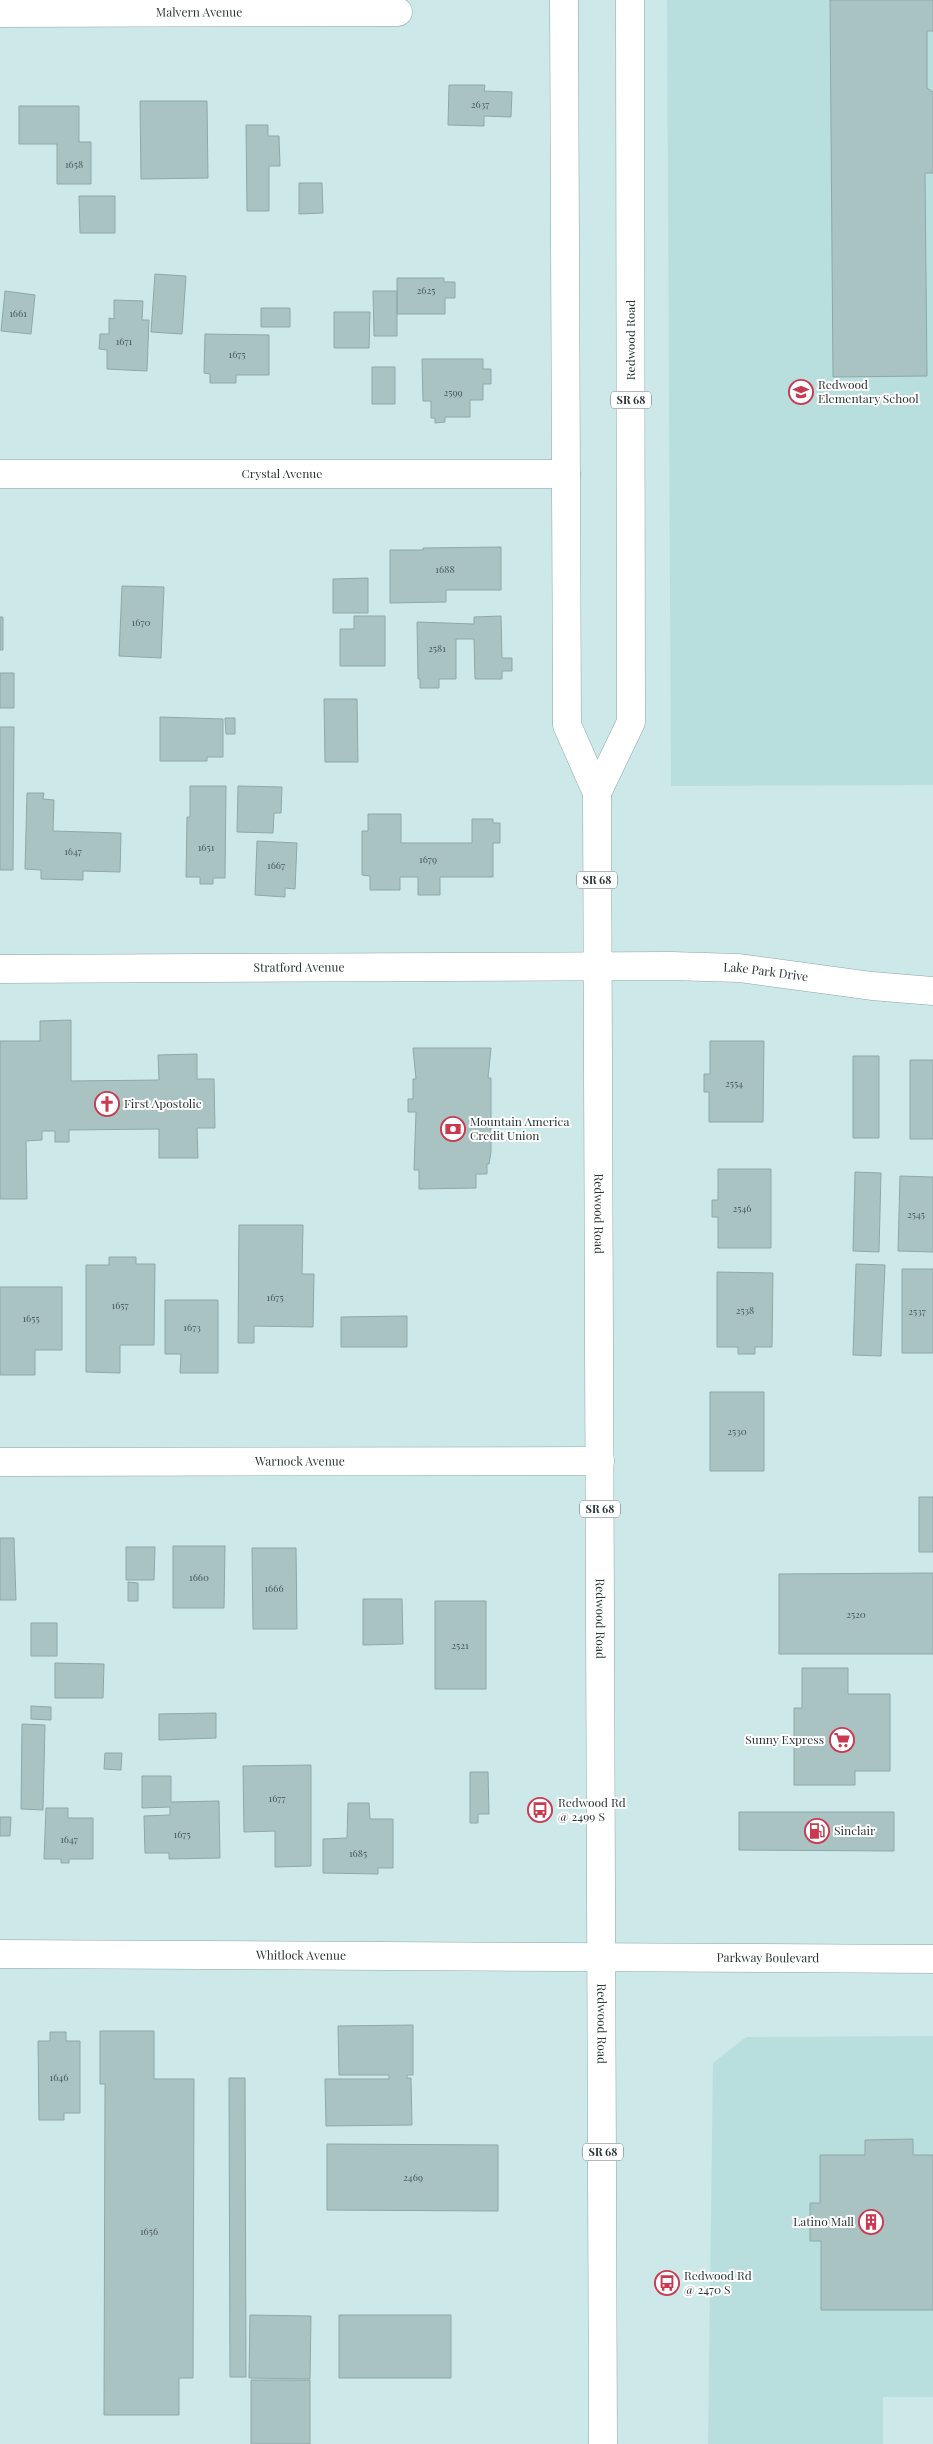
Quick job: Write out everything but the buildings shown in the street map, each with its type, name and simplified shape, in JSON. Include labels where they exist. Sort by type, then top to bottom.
[{"type":"street","name":"Redwood Road","points":[[564,0],[567,725],[597,792],[604,2444]]},
{"type":"street","name":"Redwood Road","points":[[597,792],[631,722],[630,0]]},
{"type":"street","name":"Malvern Avenue","points":[[0,13],[398,12]]},
{"type":"street","name":"Crystal Avenue","points":[[0,474],[566,474]]},
{"type":"street","name":"Stratford Avenue","points":[[0,969],[598,967]]},
{"type":"street","name":"Lake Park Drive","points":[[598,967],[739,968],[872,986],[933,991]]},
{"type":"street","name":"Warnock Avenue","points":[[0,1462],[600,1461]]},
{"type":"street","name":"Whitlock Avenue","points":[[0,1954],[602,1957]]},
{"type":"street","name":"Parkway Boulevard","points":[[602,1957],[933,1959]]},
{"type":"shaded area","name":"Redwood Elementary School","points":[[667,0],[933,0],[933,785],[671,786]]},
{"type":"shaded area","points":[[933,2036],[933,2397],[883,2397],[883,2444],[708,2444],[713,2063],[746,2037]]},
{"type":"place","name":"Redwood Elementary School","points":[[801,392]]},
{"type":"place","name":"First Apostolic","points":[[107,1104]]},
{"type":"place","name":"Mountain America Credit Union","points":[[453,1129]]},
{"type":"place","name":"Sunny Express","points":[[842,1740]]},
{"type":"place","name":"Redwood Rd @ 2499 S","points":[[540,1810]]},
{"type":"place","name":"Sinclair","points":[[817,1831]]},
{"type":"place","name":"Latino Mall","points":[[871,2222]]},
{"type":"place","name":"Redwood Rd @ 2470 S","points":[[667,2283]]}]
